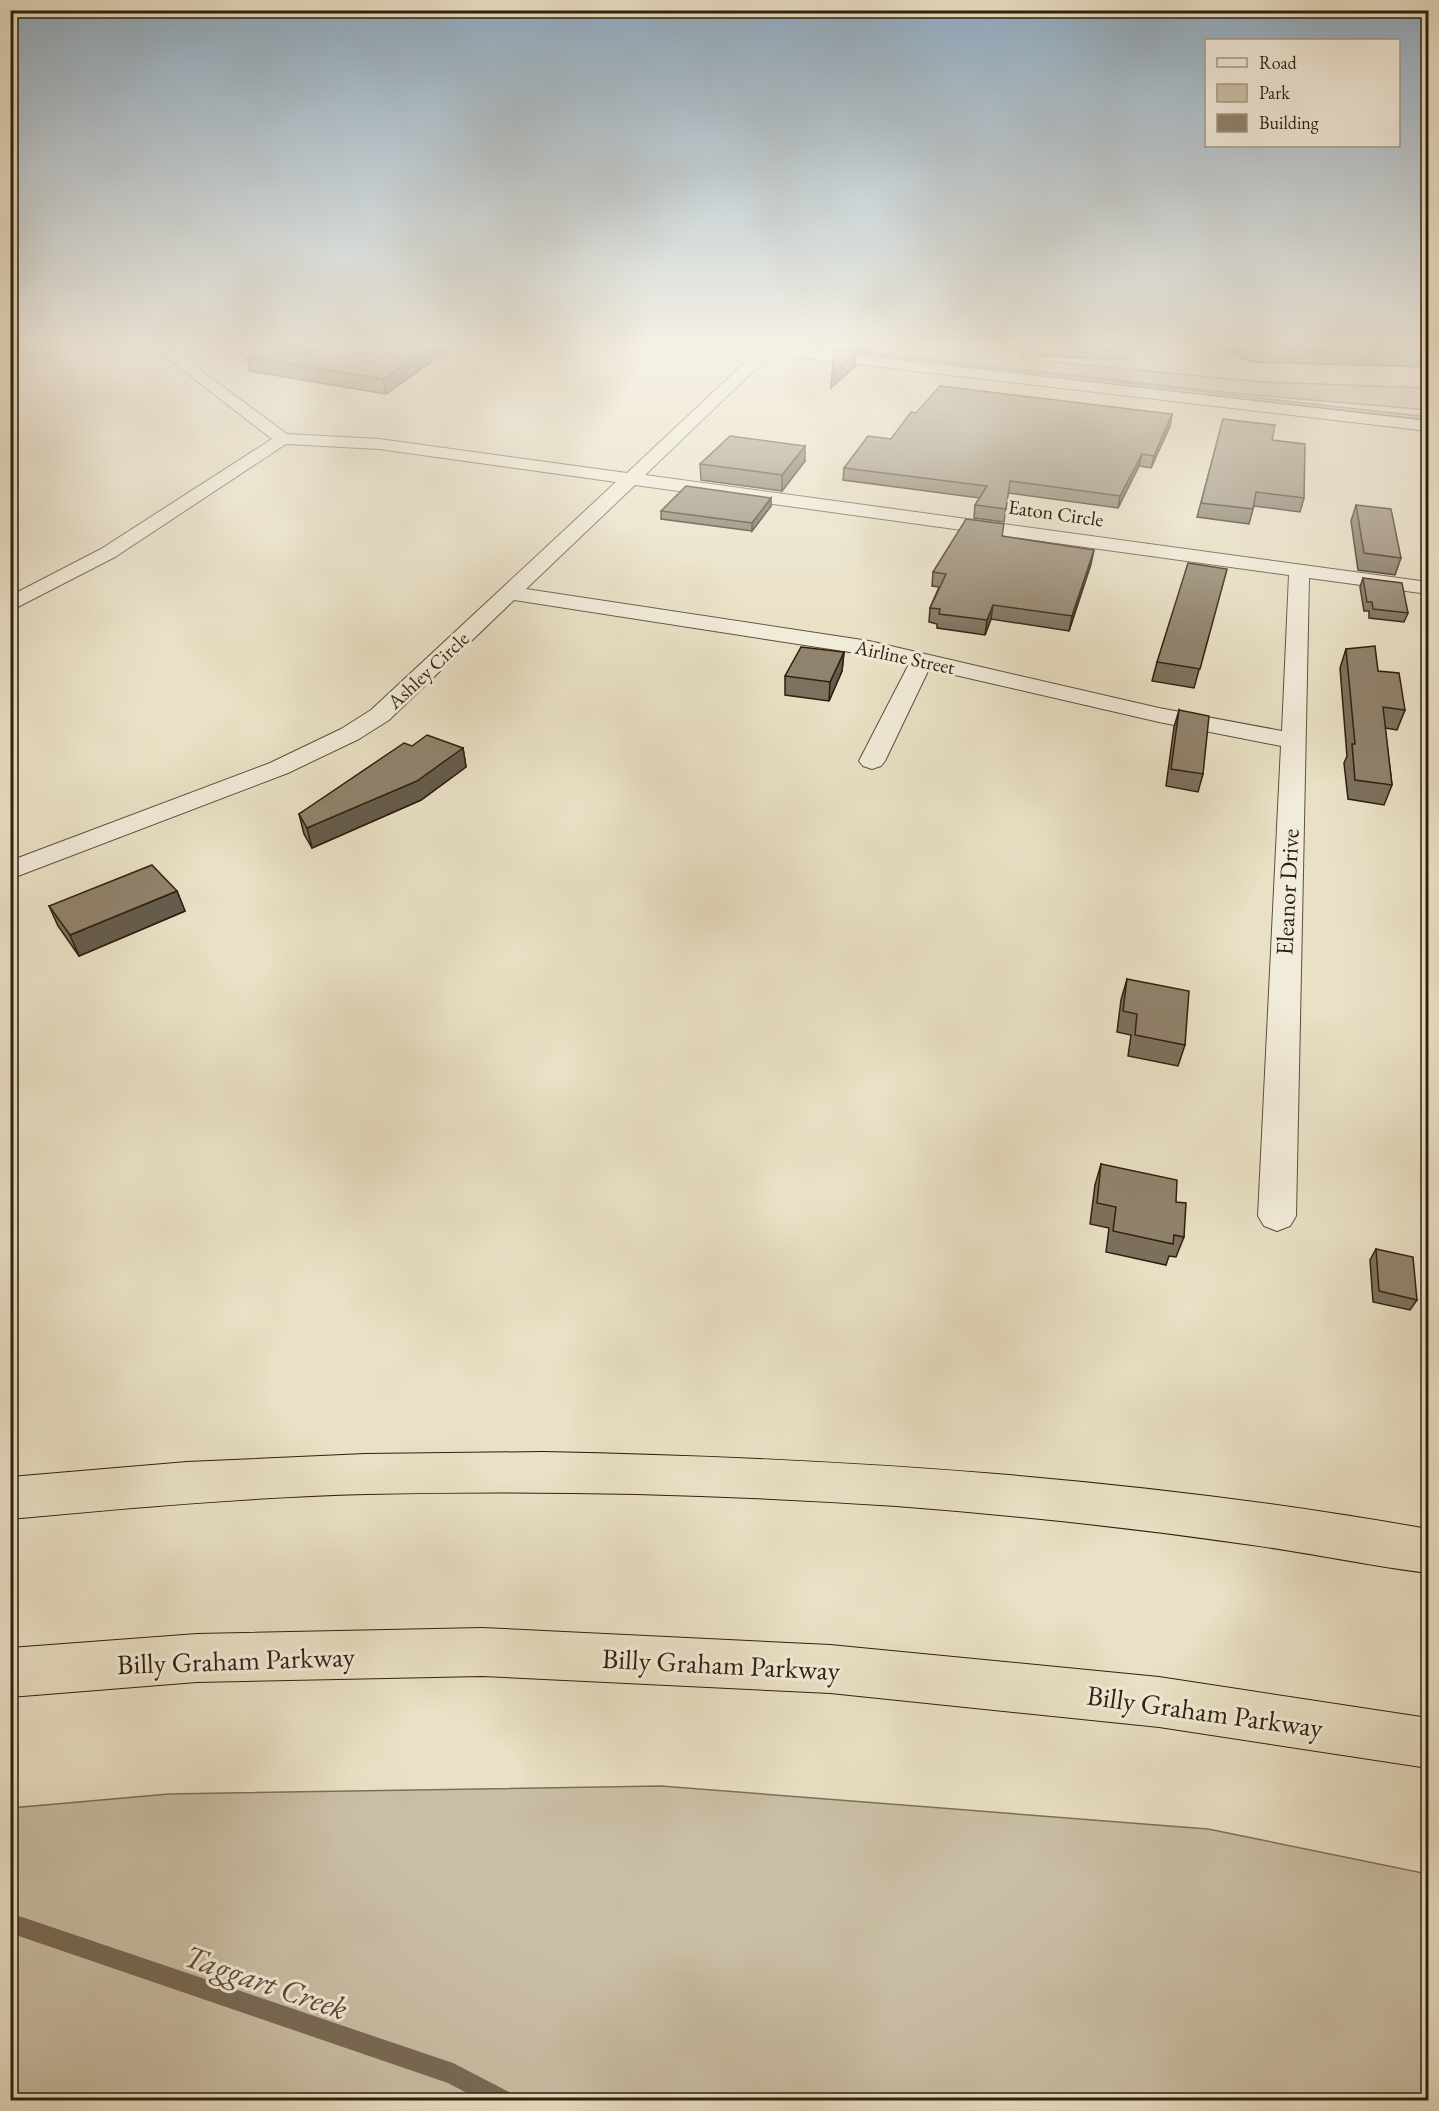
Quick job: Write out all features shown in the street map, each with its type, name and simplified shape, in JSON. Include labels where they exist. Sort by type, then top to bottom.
[{"type":"highway","points":[[10,1498],[97,1489],[302,1477],[505,1472],[703,1476],[907,1487],[1123,1506],[1326,1533],[1428,1551]]},
{"type":"highway","name":"Billy Graham Parkway","points":[[10,1673],[197,1658],[482,1652],[807,1668],[1159,1702],[1428,1743]]},
{"type":"street","points":[[10,605],[108,553],[279,443]]},
{"type":"street","name":"Eaton Circle","points":[[351,443],[379,444],[632,477],[1428,588]]},
{"type":"street","name":"Ashley Circle","points":[[10,871],[279,768],[350,734],[380,715],[669,443]]},
{"type":"street","name":"Eleanor Drive","points":[[1277,1216],[1279,1074],[1295,741],[1299,569]]},
{"type":"street","name":"Airline Street","points":[[511,593],[747,628],[922,660],[1105,704],[1295,741]]},
{"type":"street","points":[[872,761],[922,660]]},
{"type":"green space","points":[[661,1786],[1208,1829],[1428,1874],[1428,2100],[11,2100],[11,1808],[169,1794]]},
{"type":"building","points":[[723,443],[779,443],[805,446],[782,475],[700,464]]},
{"type":"building","points":[[863,443],[1160,443],[1154,456],[1142,454],[1120,496],[1010,481],[1006,509],[975,505],[987,486],[844,468]]},
{"type":"building","points":[[1217,443],[1305,444],[1304,498],[1256,492],[1253,509],[1201,503]]},
{"type":"building","points":[[686,486],[771,498],[752,523],[661,511]]},
{"type":"building","points":[[1356,505],[1391,509],[1401,558],[1364,553]]},
{"type":"building","points":[[966,519],[1004,524],[1002,536],[1094,550],[1072,616],[993,605],[987,620],[939,614],[940,609],[930,608],[946,574],[933,572]]},
{"type":"building","points":[[1188,563],[1227,569],[1200,669],[1157,662]]},
{"type":"building","points":[[1363,578],[1402,583],[1408,613],[1373,609],[1372,602],[1367,602]]},
{"type":"building","points":[[1375,646],[1378,671],[1399,673],[1405,710],[1383,707],[1392,785],[1355,780],[1352,744],[1355,744],[1346,649]]},
{"type":"building","points":[[801,647],[844,652],[830,682],[785,676]]},
{"type":"building","points":[[1179,710],[1209,716],[1203,774],[1171,769]]},
{"type":"building","points":[[427,735],[463,748],[417,781],[307,828],[299,814],[404,743],[412,746]]},
{"type":"building","points":[[152,865],[177,891],[70,935],[49,906]]},
{"type":"building","points":[[1127,979],[1189,991],[1185,1045],[1135,1035],[1137,1014],[1123,1011]]},
{"type":"building","points":[[1101,1164],[1177,1180],[1176,1202],[1186,1203],[1184,1237],[1174,1235],[1173,1244],[1113,1231],[1116,1207],[1097,1203]]},
{"type":"building","points":[[1376,1249],[1413,1257],[1417,1300],[1379,1291]]},
{"type":"waterway","name":"Taggart Creek","points":[[10,1923],[453,2074],[501,2100]]}]
